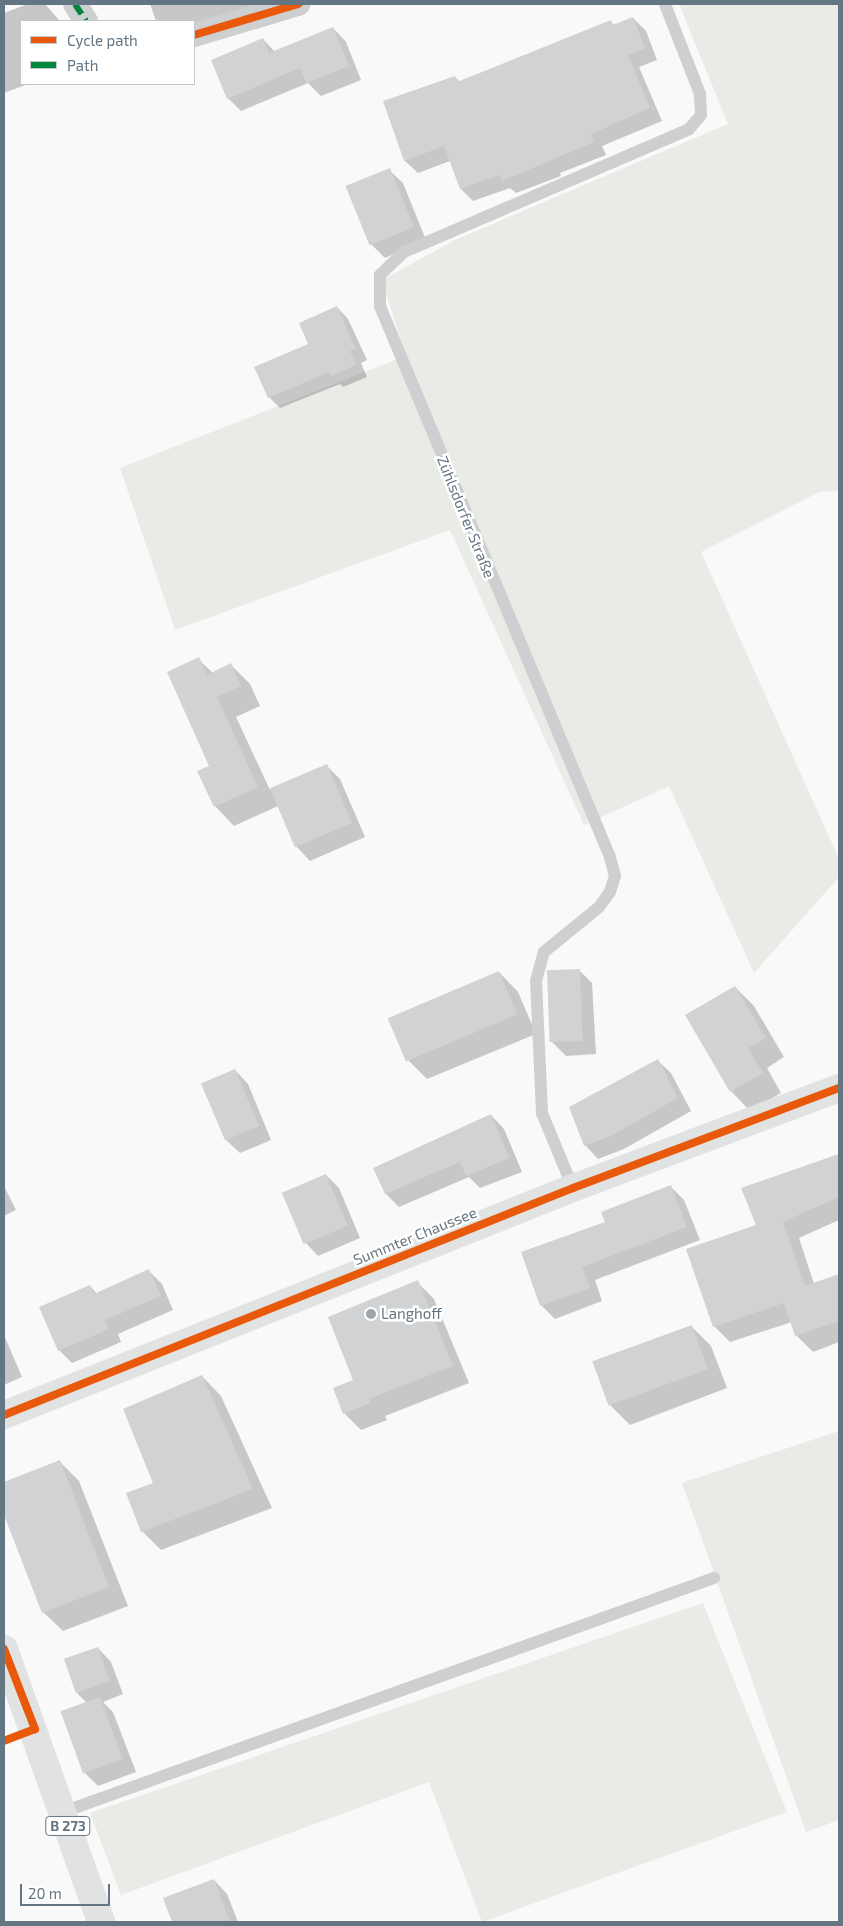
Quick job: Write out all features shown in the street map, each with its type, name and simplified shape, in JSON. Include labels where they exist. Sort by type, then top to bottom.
[{"type":"main road","name":"Summter Chaussee","points":[[4,1415],[573,1188],[839,1088]]},
{"type":"main road","name":"B 273","points":[[4,1649],[101,1922]]},
{"type":"street","points":[[75,4],[85,20]]},
{"type":"street","points":[[195,35],[298,4]]},
{"type":"lane","name":"Zühlsdorfer Straße","points":[[573,1188],[542,1113],[536,981],[544,952],[599,907],[610,892],[615,876],[610,857],[380,306],[380,275],[404,252],[689,129],[701,115],[700,94],[664,4]]},
{"type":"lane","points":[[63,1812],[714,1578]]},
{"type":"shaded area","points":[[679,4],[839,4],[839,491],[819,492],[701,552],[839,859],[839,877],[754,973],[669,786],[584,825],[450,530],[175,630],[120,468],[406,356],[382,280],[457,239],[728,124]]},
{"type":"shaded area","points":[[839,1431],[839,1820],[806,1832],[682,1483]]},
{"type":"shaded area","points":[[703,1603],[787,1812],[482,1922],[429,1782],[121,1895],[90,1813]]},
{"type":"building","points":[[633,17],[645,48],[628,55],[650,108],[591,134],[594,142],[502,181],[500,175],[460,189],[444,146],[404,161],[383,101],[455,76],[457,82],[611,20],[613,25]]},
{"type":"building","points":[[333,27],[349,66],[306,83],[300,68],[227,99],[211,60],[263,38],[269,53]]},
{"type":"building","points":[[390,168],[414,227],[369,245],[345,186]]},
{"type":"building","points":[[337,306],[356,349],[350,351],[356,365],[331,376],[329,372],[268,398],[254,367],[308,344],[299,323]]},
{"type":"building","points":[[199,657],[207,675],[231,663],[241,686],[217,697],[258,787],[214,807],[197,771],[209,766],[167,672]]},
{"type":"building","points":[[327,764],[352,823],[295,847],[270,788]]},
{"type":"building","points":[[580,969],[583,1041],[550,1042],[547,970]]},
{"type":"building","points":[[499,971],[517,1014],[406,1062],[388,1018]]},
{"type":"building","points":[[735,986],[766,1038],[748,1048],[763,1073],[730,1092],[685,1015]]},
{"type":"building","points":[[658,1059],[678,1098],[611,1136],[584,1146],[569,1107]]},
{"type":"building","points":[[235,1069],[259,1126],[225,1141],[201,1083]]},
{"type":"building","points":[[491,1114],[509,1158],[466,1176],[460,1162],[385,1194],[373,1168]]},
{"type":"building","points":[[839,1154],[839,1197],[783,1222],[805,1286],[839,1274],[839,1321],[795,1336],[784,1303],[713,1327],[686,1249],[756,1225],[741,1188]]},
{"type":"building","points":[[326,1174],[348,1226],[304,1244],[282,1193]]},
{"type":"building","points":[[671,1185],[687,1227],[582,1267],[590,1288],[540,1306],[521,1252],[605,1222],[601,1212]]},
{"type":"building","points":[[149,1269],[161,1296],[105,1320],[109,1329],[58,1351],[39,1307],[90,1285],[94,1294]]},
{"type":"building","points":[[418,1280],[453,1366],[369,1399],[370,1403],[343,1414],[333,1388],[353,1380],[328,1317]]},
{"type":"building","points":[[692,1325],[708,1369],[608,1405],[592,1361]]},
{"type":"building","points":[[202,1375],[253,1489],[141,1532],[126,1493],[153,1483],[123,1409]]},
{"type":"building","points":[[60,1460],[109,1587],[42,1613],[4,1515],[4,1482]]},
{"type":"building","points":[[98,1647],[110,1681],[76,1693],[64,1659]]},
{"type":"building","points":[[100,1697],[123,1759],[83,1773],[61,1711]]},
{"type":"building","points":[[214,1879],[230,1922],[172,1922],[163,1898]]},
{"type":"marked path","points":[[75,4],[85,20]]},
{"type":"cycle path","points":[[195,35],[298,4]]},
{"type":"cycle path","points":[[4,1415],[573,1188],[839,1088]]},
{"type":"cycle path","points":[[4,1649],[35,1729],[4,1741]]},
{"type":"place","name":"Langhoff","points":[[371,1314]]}]
